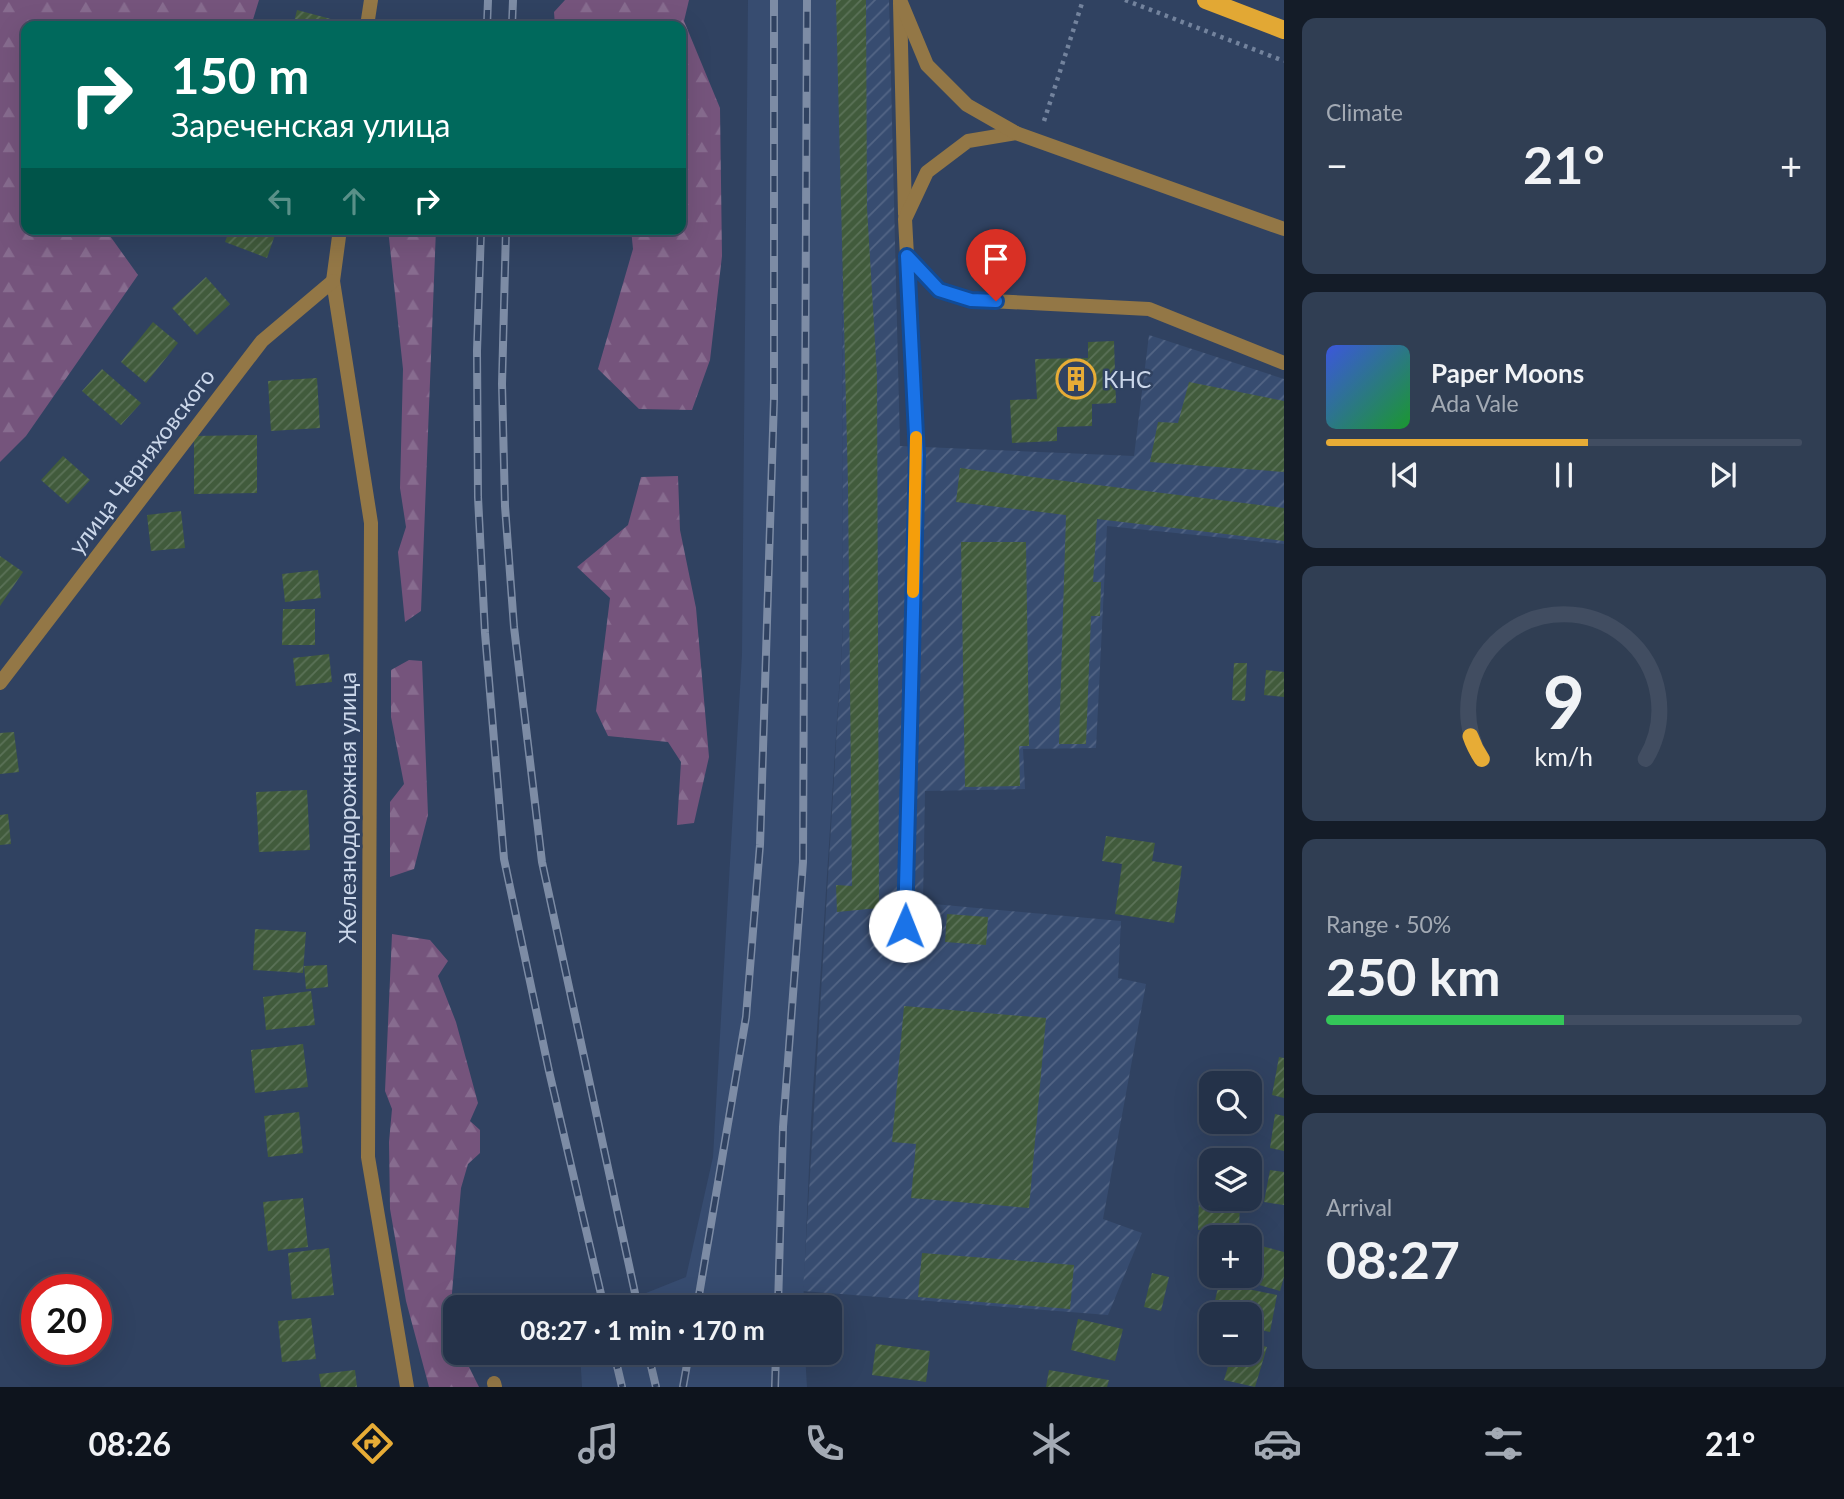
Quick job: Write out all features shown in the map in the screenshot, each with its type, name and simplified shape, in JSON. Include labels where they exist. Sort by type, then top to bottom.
[{"type":"main road","points":[[1206,0],[1284,30]]},
{"type":"street","points":[[368,21],[370,0]]},
{"type":"street","points":[[900,1],[927,65],[967,105],[1016,133],[1284,229]]},
{"type":"street","points":[[900,1],[905,219],[917,455],[905,926]]},
{"type":"street","points":[[905,219],[927,172],[968,141],[1016,133]]},
{"type":"street","name":"Железнодорожная улица","points":[[339,235],[333,281],[371,523],[368,1157],[407,1387]]},
{"type":"street","points":[[907,256],[939,290],[971,300],[1149,309],[1284,363]]},
{"type":"street","name":"улица Черняховского","points":[[0,683],[262,341],[333,281]]},
{"type":"path","points":[[1044,121],[1083,0]]},
{"type":"path","points":[[1125,0],[1284,61]]},
{"type":"path","points":[[1032,117],[1057,126]]},
{"type":"shaded area","points":[[748,0],[842,0],[843,629],[811,1122],[804,1295],[641,1295],[686,1277],[713,1157],[742,654]]},
{"type":"shaded area","points":[[842,0],[889,0],[900,446],[1134,456],[1149,335],[1284,379],[1284,544],[1107,526],[1096,748],[1023,749],[1025,789],[925,791],[923,903],[1121,921],[1118,978],[1146,984],[1103,1219],[1142,1233],[1108,1315],[803,1291],[843,629]]},
{"type":"shaded area","points":[[581,1365],[806,1365],[807,1387],[582,1387]]},
{"type":"green space","points":[[0,0],[259,0],[253,21],[21,21],[21,235],[109,235],[138,275],[26,436],[0,462]]},
{"type":"green space","points":[[565,0],[689,0],[684,21],[555,21],[554,12]]},
{"type":"green space","points":[[686,26],[720,108],[722,256],[710,360],[692,410],[639,409],[598,369],[633,249],[632,235],[686,235]]},
{"type":"green space","points":[[389,235],[436,235],[421,611],[405,622],[398,552],[406,527],[400,488],[403,369]]},
{"type":"green space","points":[[678,476],[680,530],[696,608],[709,757],[694,823],[677,825],[681,762],[668,742],[608,736],[596,711],[610,598],[577,567],[628,525],[641,477]]},
{"type":"green space","points":[[409,660],[422,661],[428,815],[414,869],[390,877],[390,802],[404,784],[391,717],[391,670]]},
{"type":"green space","points":[[392,934],[430,940],[448,961],[438,976],[456,1022],[478,1103],[470,1121],[480,1130],[480,1153],[468,1164],[461,1188],[452,1295],[443,1295],[443,1365],[468,1365],[479,1387],[429,1387],[406,1301],[390,1209],[389,1142],[392,1109],[385,1091]]},
{"type":"building","points":[[836,0],[866,0],[867,208],[877,375],[879,908],[837,912],[836,885],[852,886],[848,484]]},
{"type":"building","points":[[297,10],[331,19],[330,21],[294,21]]},
{"type":"building","points":[[228,235],[275,235],[267,258],[225,242]]},
{"type":"building","points":[[206,277],[230,304],[197,335],[172,308]]},
{"type":"building","points":[[153,322],[178,343],[146,383],[121,362]]},
{"type":"building","name":"КНС","points":[[1114,341],[1116,403],[1092,404],[1092,426],[1057,427],[1057,441],[1012,443],[1010,400],[1037,399],[1035,359],[1088,358],[1088,342]]},
{"type":"building","points":[[102,369],[141,403],[121,425],[82,391]]},
{"type":"building","points":[[317,378],[320,428],[271,431],[268,381]]},
{"type":"building","points":[[1189,382],[1284,401],[1284,472],[1150,462],[1158,422],[1178,423]]},
{"type":"building","points":[[257,435],[257,493],[194,494],[194,436]]},
{"type":"building","points":[[63,456],[90,480],[68,504],[41,480]]},
{"type":"building","points":[[960,468],[1284,508],[1284,541],[1097,519],[1093,582],[1101,582],[1100,616],[1091,616],[1086,744],[1059,744],[1066,515],[956,502]]},
{"type":"building","points":[[181,511],[185,548],[151,551],[147,515]]},
{"type":"building","points":[[961,542],[1026,542],[1029,746],[1019,746],[1020,786],[965,787]]},
{"type":"building","points":[[0,556],[23,572],[0,606]]},
{"type":"building","points":[[318,570],[321,598],[285,602],[282,574]]},
{"type":"building","points":[[283,609],[315,609],[315,645],[282,645]]},
{"type":"building","points":[[329,654],[332,682],[296,686],[293,658]]},
{"type":"building","points":[[1234,663],[1247,663],[1245,701],[1232,700]]},
{"type":"building","points":[[1266,670],[1284,672],[1284,697],[1264,695]]},
{"type":"building","points":[[14,732],[19,772],[0,774],[0,733]]},
{"type":"building","points":[[307,790],[310,850],[259,852],[256,792]]},
{"type":"building","points":[[8,814],[11,844],[0,845],[0,815]]},
{"type":"building","points":[[1106,836],[1155,843],[1152,861],[1182,866],[1174,923],[1115,914],[1122,864],[1102,861]]},
{"type":"building","points":[[947,914],[988,917],[986,945],[945,942]]},
{"type":"building","points":[[255,929],[306,932],[303,973],[253,970]]},
{"type":"building","points":[[327,965],[328,987],[306,989],[304,966]]},
{"type":"building","points":[[311,991],[315,1025],[266,1030],[263,997]]},
{"type":"building","points":[[904,1006],[1046,1018],[1029,1208],[911,1198],[916,1144],[892,1142]]},
{"type":"building","points":[[303,1044],[308,1087],[255,1093],[251,1050]]},
{"type":"building","points":[[1279,1057],[1284,1058],[1284,1098],[1272,1095]]},
{"type":"building","points":[[299,1112],[303,1153],[268,1157],[264,1116]]},
{"type":"building","points":[[1275,1114],[1284,1116],[1284,1151],[1270,1148]]},
{"type":"building","points":[[1270,1170],[1284,1172],[1284,1205],[1264,1202]]},
{"type":"building","points":[[303,1198],[308,1247],[268,1251],[263,1202]]},
{"type":"building","points":[[1199,1199],[1199,1211],[1240,1211],[1239,1225],[1199,1225],[1198,1230]]},
{"type":"building","points":[[1262,1246],[1284,1252],[1284,1277],[1280,1291],[1262,1286]]},
{"type":"building","points":[[329,1248],[334,1295],[292,1299],[288,1253]]},
{"type":"building","points":[[922,1253],[1074,1265],[1070,1309],[918,1297]]},
{"type":"building","points":[[1152,1273],[1169,1277],[1161,1311],[1144,1307]]},
{"type":"building","points":[[1218,1288],[1243,1288],[1277,1295],[1270,1332],[1262,1330],[1262,1302],[1215,1302]]},
{"type":"building","points":[[311,1318],[316,1359],[282,1362],[278,1321]]},
{"type":"building","points":[[1078,1319],[1123,1329],[1115,1361],[1071,1350]]},
{"type":"building","points":[[876,1344],[930,1351],[926,1382],[872,1375]]},
{"type":"building","points":[[1262,1346],[1267,1347],[1262,1364]]},
{"type":"building","points":[[1228,1365],[1262,1365],[1255,1387],[1224,1380]]},
{"type":"building","points":[[355,1370],[357,1387],[321,1387],[319,1374]]},
{"type":"building","points":[[1049,1370],[1109,1380],[1107,1387],[1046,1387]]},
{"type":"railway","points":[[487,21],[488,0]]},
{"type":"railway","points":[[512,21],[513,0]]},
{"type":"railway","points":[[699,1295],[746,1017],[760,845],[774,399],[774,0]]},
{"type":"railway","points":[[778,1295],[783,1127],[803,862],[807,0]]},
{"type":"railway","points":[[481,235],[477,351],[478,497],[485,633],[504,859],[549,1071],[601,1295]]},
{"type":"railway","points":[[506,235],[502,384],[505,506],[514,627],[542,862],[635,1295]]},
{"type":"railway","points":[[617,1365],[622,1387]]},
{"type":"railway","points":[[651,1365],[656,1387]]},
{"type":"railway","points":[[683,1387],[687,1365]]},
{"type":"railway","points":[[775,1387],[776,1365]]},
{"type":"slow traffic","points":[[913,592],[916,437]]},
{"type":"place","name":"КНС","points":[[1076,379]]},
{"type":"route","points":[[905,926],[917,455],[907,256],[939,290],[971,300],[996,301]]}]
